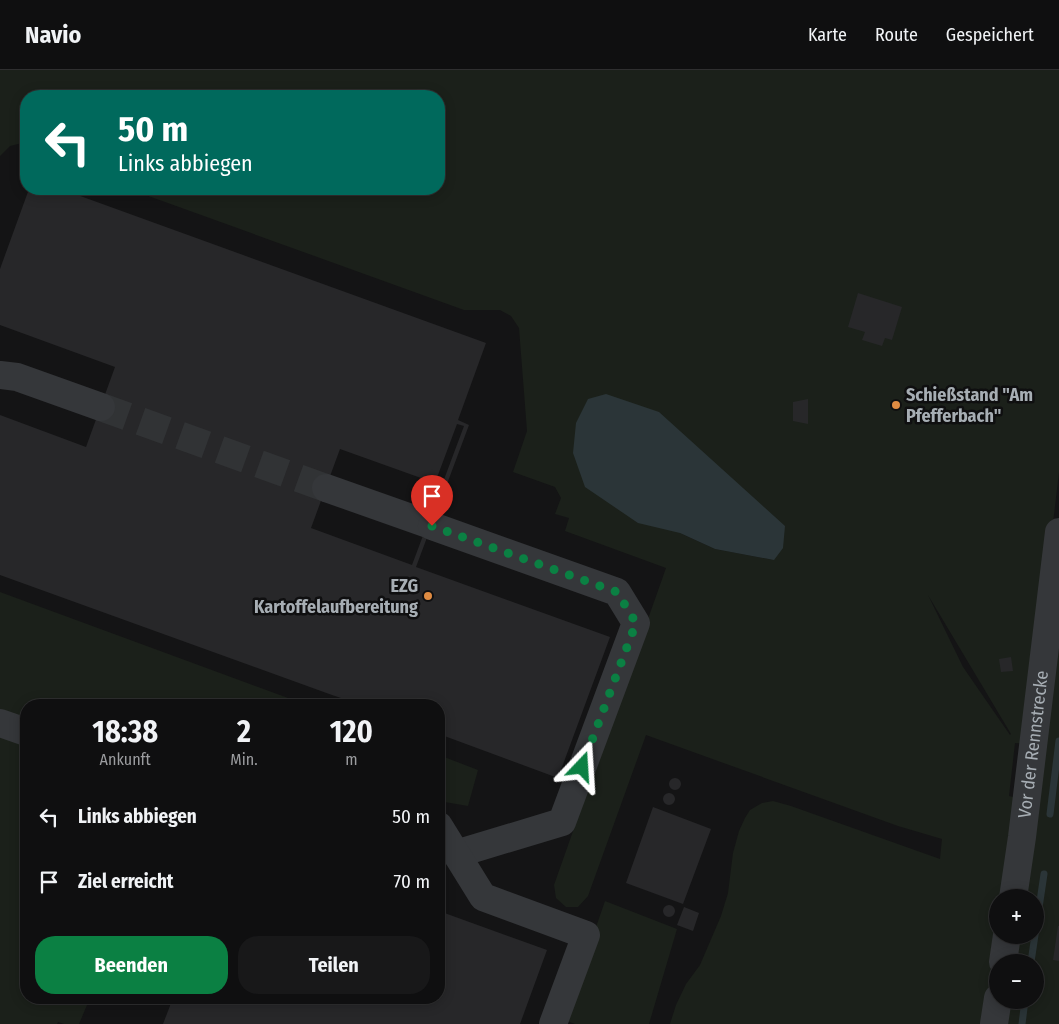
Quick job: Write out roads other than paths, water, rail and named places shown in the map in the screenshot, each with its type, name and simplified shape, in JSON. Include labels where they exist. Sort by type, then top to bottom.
[{"type":"lane","points":[[0,375],[17,377],[101,407]]},
{"type":"lane","points":[[326,488],[617,592],[636,623],[562,822],[456,854]]},
{"type":"lane","name":"Vor der Rennstrecke","points":[[1014,889],[1059,532]]},
{"type":"lane","points":[[0,723],[20,730]]},
{"type":"lane","points":[[445,836],[483,897],[586,935],[552,1024]]},
{"type":"lane","points":[[994,1024],[996,1009]]},
{"type":"waterway","points":[[1050,814],[1059,741]]},
{"type":"waterway","points":[[1032,954],[1044,874]]},
{"type":"waterway","points":[[1022,1024],[1024,1009]]},
{"type":"tunnel","points":[[101,407],[326,488]]},
{"type":"place","name":"Schießstand \"Am Pfefferbach\"","points":[[896,405]]},
{"type":"place","name":"EZG Kartoffelaufbereitung","points":[[428,596]]}]
